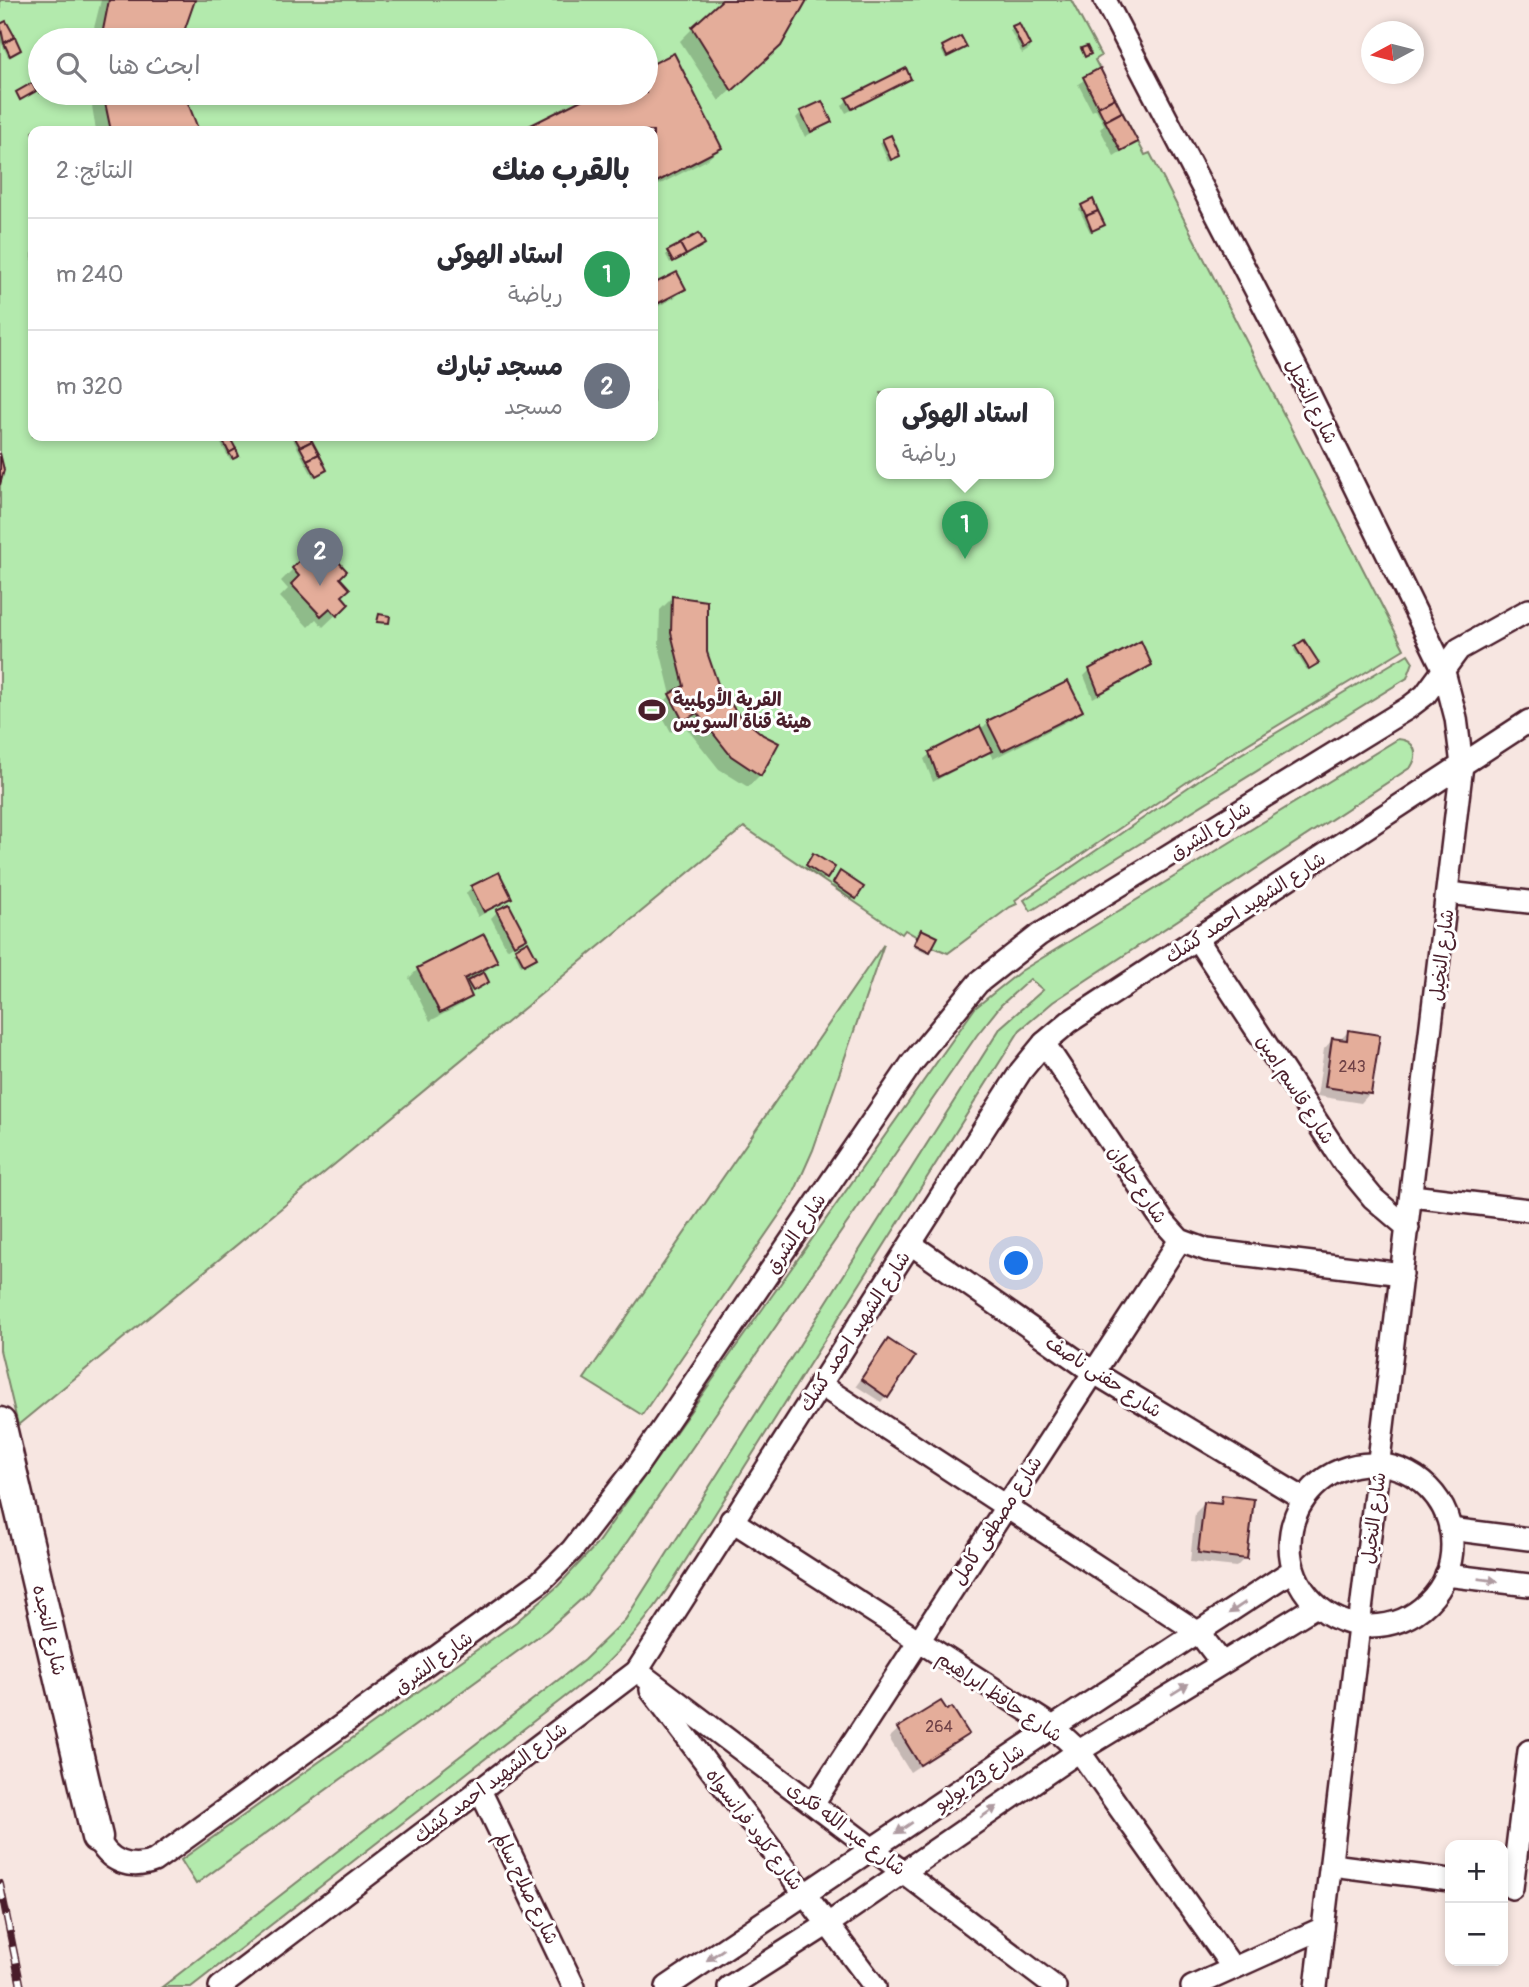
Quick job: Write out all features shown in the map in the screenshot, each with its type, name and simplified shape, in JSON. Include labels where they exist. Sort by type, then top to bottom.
[{"type":"street","name":"شارع النخيل","points":[[1105,0],[1303,381],[1443,667],[1456,718],[1462,765],[1316,1987]]},
{"type":"street","name":"شارع الشرق","points":[[97,1838],[105,1852],[119,1862],[136,1865],[154,1861],[540,1582],[572,1550],[628,1479],[912,1063],[978,983],[1039,935],[1408,708],[1425,695],[1443,667],[1465,644],[1529,610]]},
{"type":"street","name":"شارع الشهيد احمد كشك","points":[[220,1987],[479,1788],[637,1671],[731,1520],[1021,1071],[1044,1044],[1069,1022],[1529,720]]},
{"type":"street","points":[[1448,893],[1529,902]]},
{"type":"street","name":"شارع قاسم امين","points":[[1197,939],[1344,1163],[1373,1198],[1408,1228]]},
{"type":"street","name":"شارع حلوان","points":[[1044,1044],[1162,1220],[1180,1240],[1206,1250],[1402,1275]]},
{"type":"street","points":[[1412,1196],[1529,1210]]},
{"type":"street","name":"شارع مصطفى كامل","points":[[814,1802],[1180,1240]]},
{"type":"street","name":"شارع حفنى ناصف","points":[[911,1244],[1093,1372],[1304,1499]]},
{"type":"street","points":[[819,1384],[1199,1633],[1222,1663]]},
{"type":"street","name":"شارع النجده","points":[[0,1423],[97,1838]]},
{"type":"street","points":[[1380,1464],[1399,1469],[1425,1485],[1444,1509],[1452,1544],[1446,1575],[1436,1594],[1412,1615],[1382,1626],[1360,1626],[1344,1623],[1316,1606],[1303,1590],[1293,1570],[1289,1546],[1293,1521],[1304,1499],[1319,1483],[1337,1471],[1358,1465],[1380,1464]]},
{"type":"street","name":"شارع حافظ ابراهيم","points":[[731,1520],[1053,1727],[1079,1751],[1233,1968]]},
{"type":"street","points":[[1450,1529],[1529,1539]]},
{"type":"street","name":"شارع 23 يوليو","points":[[667,1987],[1053,1727],[1293,1570]]},
{"type":"street","points":[[1446,1575],[1529,1585]]},
{"type":"street","name":"شارع 23 يوليو","points":[[729,1987],[828,1924],[1079,1751],[1316,1606]]},
{"type":"street","name":"شارع عبد الله فكرى","points":[[637,1671],[814,1802],[1055,1987]]},
{"type":"street","name":"شارع كلود فرانسواه","points":[[637,1671],[875,1987]]},
{"type":"street","points":[[1515,1888],[1529,1751]]},
{"type":"street","name":"شارع صلاح سالم","points":[[479,1788],[574,1987]]},
{"type":"street","points":[[1332,1865],[1445,1879]]},
{"type":"street","points":[[1192,1987],[1323,1928]]},
{"type":"green space","name":"القرية الأولمبية هيئة قناة السويس","points":[[0,0],[1071,0],[1101,56],[1095,60],[1145,155],[1150,153],[1404,649],[1203,771],[1015,900],[1017,904],[948,953],[933,947],[930,952],[914,944],[917,937],[905,930],[902,934],[744,827],[18,1425],[0,1350]]},
{"type":"green space","points":[[1408,654],[1413,662],[1407,678],[1031,911],[1024,900],[1206,775]]},
{"type":"green space","points":[[1398,739],[1408,742],[1414,748],[1415,757],[1411,767],[1053,1002],[1020,1030],[672,1582],[647,1618],[618,1651],[597,1672],[191,1987],[162,1987],[584,1660],[625,1620],[1001,1027],[1043,990],[1030,979],[1001,1005],[977,1035],[618,1555],[586,1595],[547,1630],[196,1884],[181,1860],[516,1622],[558,1586],[596,1545],[975,1008],[1021,971]]},
{"type":"green space","points":[[884,944],[813,1150],[793,1195],[642,1415],[584,1379]]},
{"type":"building","points":[[109,0],[195,0],[185,28],[103,28]]},
{"type":"building","points":[[722,0],[807,0],[781,46],[732,91],[692,27]]},
{"type":"building","points":[[6,21],[15,37],[4,43],[0,24]]},
{"type":"building","points":[[1019,23],[1030,45],[1023,49],[1012,26]]},
{"type":"building","points":[[961,36],[967,47],[947,57],[942,46]]},
{"type":"building","points":[[15,37],[21,50],[10,56],[4,43]]},
{"type":"building","points":[[1087,46],[1091,54],[1085,57],[1081,48]]},
{"type":"building","points":[[674,53],[722,148],[658,181],[658,126],[529,126],[571,105],[658,105],[658,61]]},
{"type":"building","points":[[906,68],[911,79],[852,109],[846,98]]},
{"type":"building","points":[[1100,68],[1115,98],[1098,107],[1083,77]]},
{"type":"building","points":[[28,85],[28,96],[20,100],[16,92]]},
{"type":"building","points":[[1115,98],[1122,112],[1105,121],[1098,107]]},
{"type":"building","points":[[822,101],[832,122],[811,132],[800,111]]},
{"type":"building","points":[[106,105],[189,105],[197,126],[110,126]]},
{"type":"building","points":[[1122,112],[1138,142],[1121,151],[1105,121]]},
{"type":"building","points":[[891,135],[900,156],[891,160],[882,139]]},
{"type":"building","points":[[1093,199],[1098,211],[1086,216],[1081,205]]},
{"type":"building","points":[[1098,211],[1105,225],[1092,231],[1086,216]]},
{"type":"building","points":[[699,233],[705,244],[686,255],[680,244]]},
{"type":"building","points":[[680,244],[686,255],[673,262],[667,251]]},
{"type":"building","points":[[677,272],[686,289],[658,303],[658,282]]},
{"type":"building","points":[[223,441],[232,441],[236,449],[229,453]]},
{"type":"building","points":[[297,441],[312,441],[300,447]]},
{"type":"building","points":[[312,441],[319,454],[307,460],[300,447]]},
{"type":"building","points":[[236,449],[239,456],[233,459],[229,453]]},
{"type":"building","points":[[0,453],[4,470],[0,485]]},
{"type":"building","points":[[319,454],[327,470],[316,476],[307,460]]},
{"type":"building","points":[[304,556],[312,564],[319,557],[327,566],[335,558],[347,571],[340,578],[350,589],[342,596],[349,604],[337,616],[330,608],[321,616],[291,584],[299,576],[292,568]]},
{"type":"building","points":[[672,596],[707,601],[707,652],[718,684],[737,713],[763,735],[779,743],[761,776],[731,756],[697,713],[683,721],[669,694],[684,686],[671,633]]},
{"type":"building","points":[[379,614],[390,616],[389,623],[377,622]]},
{"type":"building","points":[[1304,640],[1319,663],[1309,669],[1295,646]]},
{"type":"building","points":[[1141,641],[1152,665],[1099,694],[1089,669]]},
{"type":"building","points":[[1068,681],[1083,711],[1002,751],[987,721]]},
{"type":"building","points":[[980,726],[992,751],[938,777],[929,752]]},
{"type":"building","points":[[813,853],[835,867],[827,879],[806,865]]},
{"type":"building","points":[[840,871],[864,887],[856,899],[833,883]]},
{"type":"building","points":[[499,872],[512,898],[484,912],[471,886]]},
{"type":"building","points":[[509,904],[527,938],[514,945],[496,910]]},
{"type":"building","points":[[921,929],[938,937],[930,952],[914,944]]},
{"type":"building","points":[[484,934],[498,962],[464,979],[472,997],[440,1013],[417,968]]},
{"type":"building","points":[[528,941],[537,958],[524,965],[515,948]]},
{"type":"building","points":[[484,972],[489,982],[473,991],[467,981]]},
{"type":"building","points":[[1348,1030],[1380,1035],[1371,1094],[1325,1087],[1332,1038],[1347,1040]]},
{"type":"building","points":[[888,1339],[915,1357],[888,1398],[861,1379]]},
{"type":"building","points":[[1222,1495],[1254,1499],[1247,1559],[1198,1553],[1204,1502],[1221,1504]]},
{"type":"building","points":[[941,1701],[947,1710],[952,1707],[969,1734],[920,1765],[897,1728]]},
{"type":"railway","points":[[0,1884],[21,1987]]},
{"type":"place","name":"استاد الهوكى","points":[[965,559]]},
{"type":"place","name":"مسجد تبارك","points":[[320,586]]},
{"type":"place","name":"القرية الأولمبية هيئة قناة السويس","points":[[652,710]]}]
